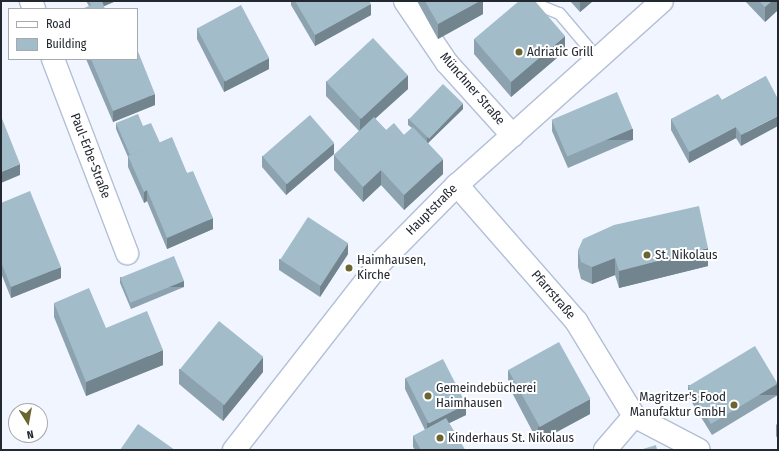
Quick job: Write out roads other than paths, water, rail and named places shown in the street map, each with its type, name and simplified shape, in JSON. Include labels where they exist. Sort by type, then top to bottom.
[{"type":"street","name":"Münchner Straße","points":[[405,1],[447,64],[513,136]]},
{"type":"street","name":"Hauptstraße","points":[[234,450],[380,263],[457,185],[662,1]]},
{"type":"street","name":"Paul-Erbe-Straße","points":[[53,60],[127,253]]},
{"type":"street","name":"Pfarrstraße","points":[[457,185],[576,321],[634,416]]},
{"type":"street","points":[[605,450],[634,416],[699,450]]},
{"type":"lane","points":[[529,1],[559,13],[598,59]]},
{"type":"place","name":"Adriatic Grill","points":[[519,52]]},
{"type":"place","name":"St. Nikolaus","points":[[647,255]]},
{"type":"place","name":"Haimhausen, Kirche","points":[[349,268]]},
{"type":"place","name":"Gemeindebücherei Haimhausen","points":[[428,396]]},
{"type":"place","name":"Magritzer's Food Manufaktur GmbH","points":[[734,405]]},
{"type":"place","name":"Kinderhaus St. Nikolaus","points":[[440,438]]}]
